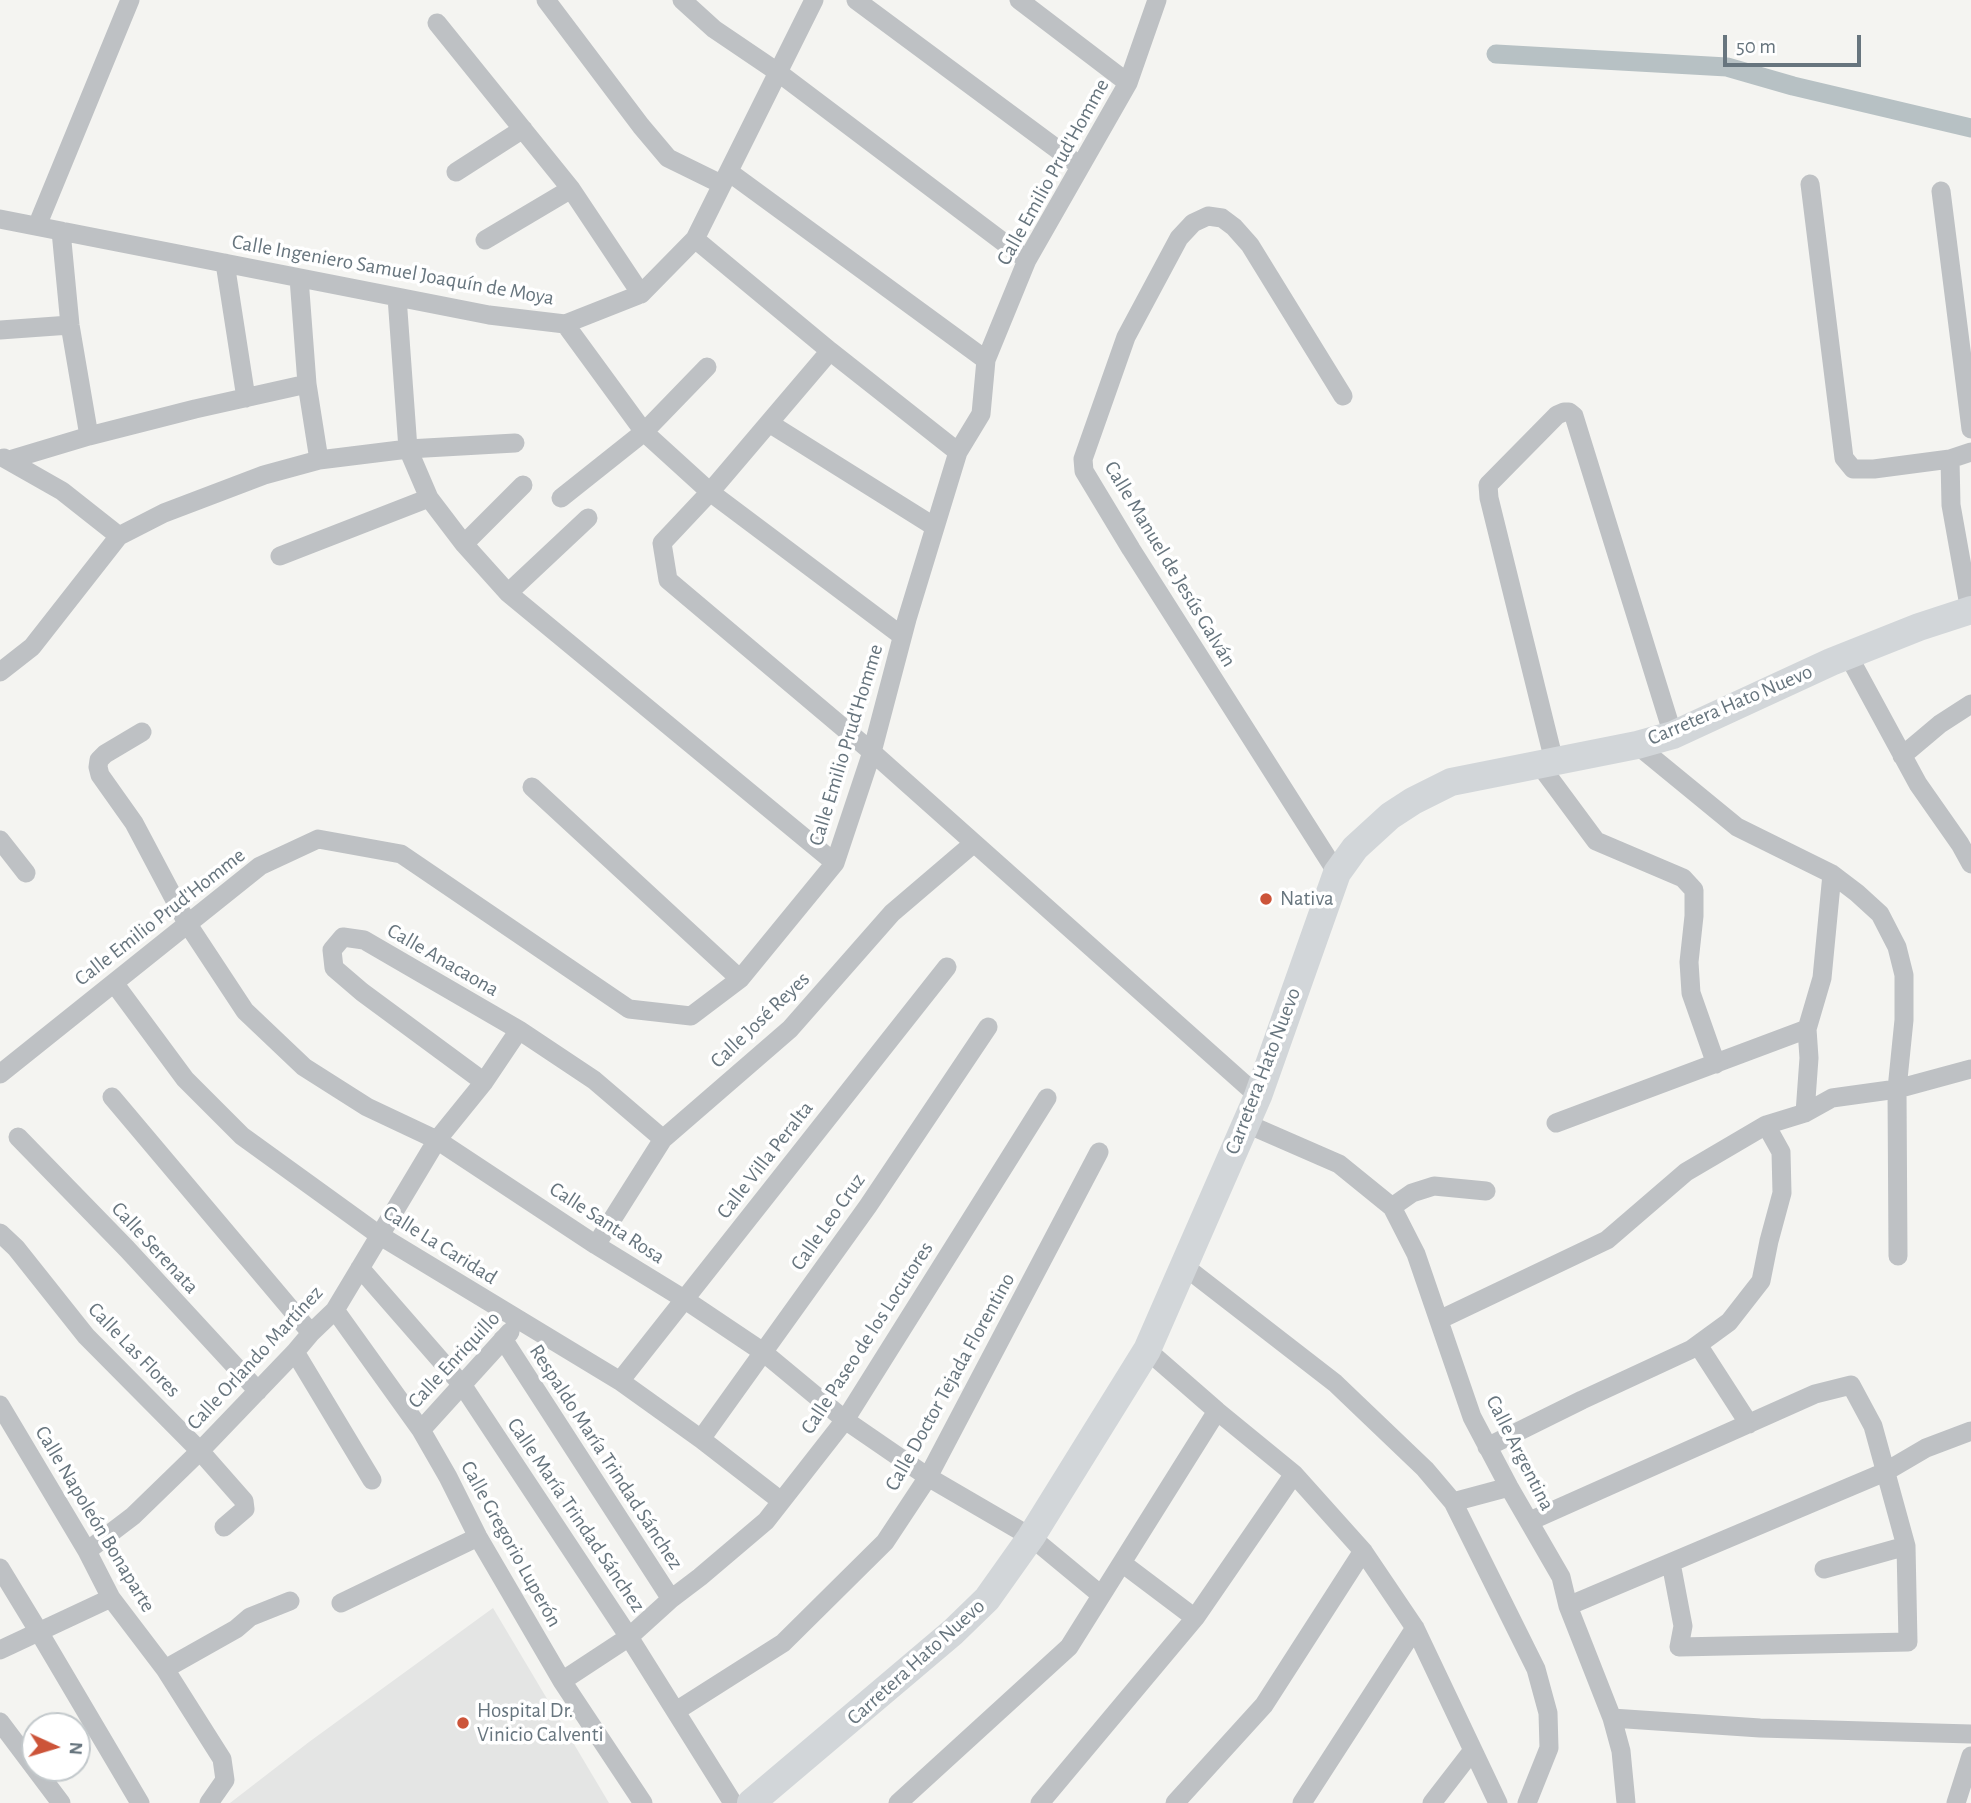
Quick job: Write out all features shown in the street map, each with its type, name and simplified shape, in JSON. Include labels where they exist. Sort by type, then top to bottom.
[{"type":"main road","name":"Carretera Hato Nuevo","points":[[751,1803],[953,1632],[987,1599],[1031,1537],[1147,1350],[1258,1096],[1337,873],[1355,848],[1390,816],[1451,782],[1637,745],[1673,735],[1848,655],[1970,610]]},
{"type":"street","points":[[37,226],[130,0]]},
{"type":"street","points":[[546,0],[668,158],[725,178],[986,360]]},
{"type":"street","points":[[682,0],[714,29],[779,73],[1027,260]]},
{"type":"street","name":"Calle Ingeniero Samuel Joaquín de Moya","points":[[0,219],[489,315],[565,324],[641,294],[695,239],[814,0]]},
{"type":"street","points":[[856,0],[1080,166]]},
{"type":"street","points":[[1020,0],[1128,83]]},
{"type":"street","name":"Calle Emilio Prud'Homme","points":[[0,1074],[260,866],[318,839],[401,854],[629,1009],[691,1016],[740,979],[835,863],[872,752],[902,636],[958,452],[981,414],[986,360],[1027,260],[1128,83],[1157,0]]},
{"type":"street","points":[[437,23],[571,189],[641,294]]},
{"type":"street","points":[[456,172],[523,129]]},
{"type":"street","points":[[1810,184],[1844,458],[1853,468],[1874,469],[1950,459],[1971,452]]},
{"type":"street","points":[[485,240],[571,189]]},
{"type":"street","points":[[1941,191],[1971,429]]},
{"type":"street","name":"Calle Manuel de Jesús Galván","points":[[1337,873],[1131,549],[1084,471],[1083,459],[1126,337],[1179,238],[1193,223],[1208,216],[1222,218],[1250,244],[1343,396]]},
{"type":"street","points":[[61,231],[69,325],[89,436]]},
{"type":"street","points":[[695,239],[958,452]]},
{"type":"street","points":[[225,263],[246,398]]},
{"type":"street","points":[[299,278],[307,384],[319,460]]},
{"type":"street","points":[[397,297],[408,449],[429,498],[464,544],[508,593],[835,863]]},
{"type":"street","points":[[565,324],[644,432],[710,492],[902,636]]},
{"type":"street","points":[[0,330],[69,325]]},
{"type":"street","points":[[830,351],[710,492],[662,543],[668,580],[872,752],[1258,1096]]},
{"type":"street","points":[[561,498],[644,432],[706,367]]},
{"type":"street","points":[[4,458],[307,384]]},
{"type":"street","points":[[1673,735],[1574,416],[1564,412],[1557,415],[1488,485],[1546,762],[1596,841],[1683,878],[1694,890],[1689,962],[1691,993],[1716,1064]]},
{"type":"street","points":[[769,423],[935,527]]},
{"type":"street","points":[[0,672],[32,647],[119,537],[164,513],[264,475],[319,460],[408,449],[516,443]]},
{"type":"street","points":[[4,458],[62,491],[119,537]]},
{"type":"street","points":[[1950,459],[1951,505],[1970,610]]},
{"type":"street","points":[[464,544],[523,485]]},
{"type":"street","points":[[280,556],[429,498]]},
{"type":"street","points":[[508,593],[588,518]]},
{"type":"street","points":[[1848,655],[1918,784],[1971,864]]},
{"type":"street","points":[[1902,756],[1940,724],[1971,704]]},
{"type":"street","name":"Calle Santa Rosa","points":[[142,732],[99,760],[100,775],[134,823],[187,923],[245,1011],[304,1067],[366,1107],[437,1140],[596,1245],[684,1299],[763,1352],[845,1420],[928,1477],[1031,1537],[1101,1595]]},
{"type":"street","points":[[1637,745],[1737,827],[1832,874],[1880,914],[1897,947],[1904,975],[1897,1089],[1898,1256]]},
{"type":"street","points":[[531,787],[740,979]]},
{"type":"street","points":[[0,840],[26,873]]},
{"type":"street","name":"Calle José Reyes","points":[[596,1245],[663,1139],[790,1029],[892,913],[974,843]]},
{"type":"street","points":[[1805,1113],[1809,1058],[1807,1029],[1822,978],[1832,874]]},
{"type":"street","name":"Calle Anacaona","points":[[484,1082],[362,992],[334,968],[332,950],[343,937],[364,940],[519,1030],[594,1080],[663,1139]]},
{"type":"street","name":"Calle Villa Peralta","points":[[620,1381],[947,967]]},
{"type":"street","name":"Calle La Caridad","points":[[114,983],[185,1079],[242,1136],[379,1235],[620,1381],[781,1501]]},
{"type":"street","name":"Calle Leo Cruz","points":[[701,1439],[868,1206],[988,1027]]},
{"type":"street","points":[[1556,1123],[1807,1029]]},
{"type":"street","name":"Calle Orlando Martínez","points":[[87,1551],[133,1516],[200,1451],[335,1310],[437,1140],[484,1082],[519,1030]]},
{"type":"street","points":[[1439,1320],[1607,1240],[1686,1172],[1766,1125],[1805,1113],[1832,1098],[1897,1089],[1971,1069]]},
{"type":"street","points":[[112,1097],[311,1333]]},
{"type":"street","name":"Calle Paseo de los Locutores","points":[[562,1681],[629,1636],[766,1521],[845,1420],[1047,1098]]},
{"type":"street","name":"Calle Argentina","points":[[1245,1123],[1339,1164],[1392,1208],[1416,1254],[1472,1417],[1561,1577],[1612,1718],[1621,1751],[1626,1803]]},
{"type":"street","points":[[1487,1447],[1692,1349],[1729,1322],[1760,1281],[1782,1193],[1781,1152],[1766,1125]]},
{"type":"street","name":"Calle Serenata","points":[[18,1137],[258,1391]]},
{"type":"street","name":"Calle Doctor Tejada Florentino","points":[[676,1712],[783,1643],[885,1542],[928,1477],[1098,1152]]},
{"type":"street","points":[[1392,1208],[1412,1193],[1434,1186],[1486,1191]]},
{"type":"street","name":"Calle Las Flores","points":[[0,1233],[16,1248],[86,1336],[200,1451],[244,1501],[244,1508],[225,1527]]},
{"type":"street","points":[[1184,1266],[1335,1383],[1425,1469],[1453,1502],[1536,1669],[1548,1713],[1549,1748],[1527,1803]]},
{"type":"street","name":"Calle María Trindad Sánchez","points":[[360,1268],[463,1386],[629,1636],[733,1803]]},
{"type":"street","name":"Calle Gregorio Luperón","points":[[335,1310],[421,1430],[478,1538],[562,1681],[643,1803]]},
{"type":"street","name":"Calle Enriquillo","points":[[421,1430],[521,1321]]},
{"type":"street","name":"Respaldo María Trindad Sánchez","points":[[503,1339],[671,1599]]},
{"type":"street","points":[[1698,1345],[1749,1424]]},
{"type":"street","points":[[1147,1350],[1217,1412],[1294,1474],[1363,1551],[1415,1628],[1498,1803]]},
{"type":"street","points":[[295,1352],[372,1480]]},
{"type":"street","points":[[1530,1521],[1815,1394],[1851,1385],[1873,1426],[1906,1546],[1908,1642],[1679,1647],[1683,1626],[1671,1563]]},
{"type":"street","name":"Calle Napoleón Bonaparte","points":[[0,1405],[87,1551],[111,1598],[165,1669],[222,1759],[225,1780],[209,1803]]},
{"type":"street","points":[[898,1803],[1069,1647],[1217,1412]]},
{"type":"street","points":[[1569,1605],[1885,1472],[1926,1448],[1971,1432]]},
{"type":"street","points":[[1040,1803],[1195,1618],[1294,1474]]},
{"type":"street","points":[[1453,1502],[1509,1487]]},
{"type":"street","points":[[341,1603],[478,1538]]},
{"type":"street","points":[[1824,1569],[1906,1546]]},
{"type":"street","points":[[1175,1803],[1264,1705],[1363,1551]]},
{"type":"street","points":[[1122,1563],[1195,1618]]},
{"type":"street","points":[[0,1568],[140,1803]]},
{"type":"street","points":[[0,1650],[111,1598]]},
{"type":"street","points":[[165,1669],[236,1629],[250,1617],[290,1601]]},
{"type":"street","points":[[1302,1803],[1415,1628]]},
{"type":"street","points":[[1612,1718],[1760,1728],[1971,1734]]},
{"type":"street","points":[[0,1722],[61,1803]]},
{"type":"street","points":[[1432,1803],[1473,1750]]},
{"type":"street","points":[[1956,1803],[1971,1756]]},
{"type":"shaded area","name":"Hospital Dr. Vinicio Calventi","points":[[493,1608],[609,1803],[230,1803],[309,1742]]},
{"type":"waterway","points":[[1496,54],[1727,67],[1793,86],[1971,128]]},
{"type":"place","name":"Nativa","points":[[1266,899]]},
{"type":"place","name":"Hospital Dr. Vinicio Calventi","points":[[463,1723]]}]
